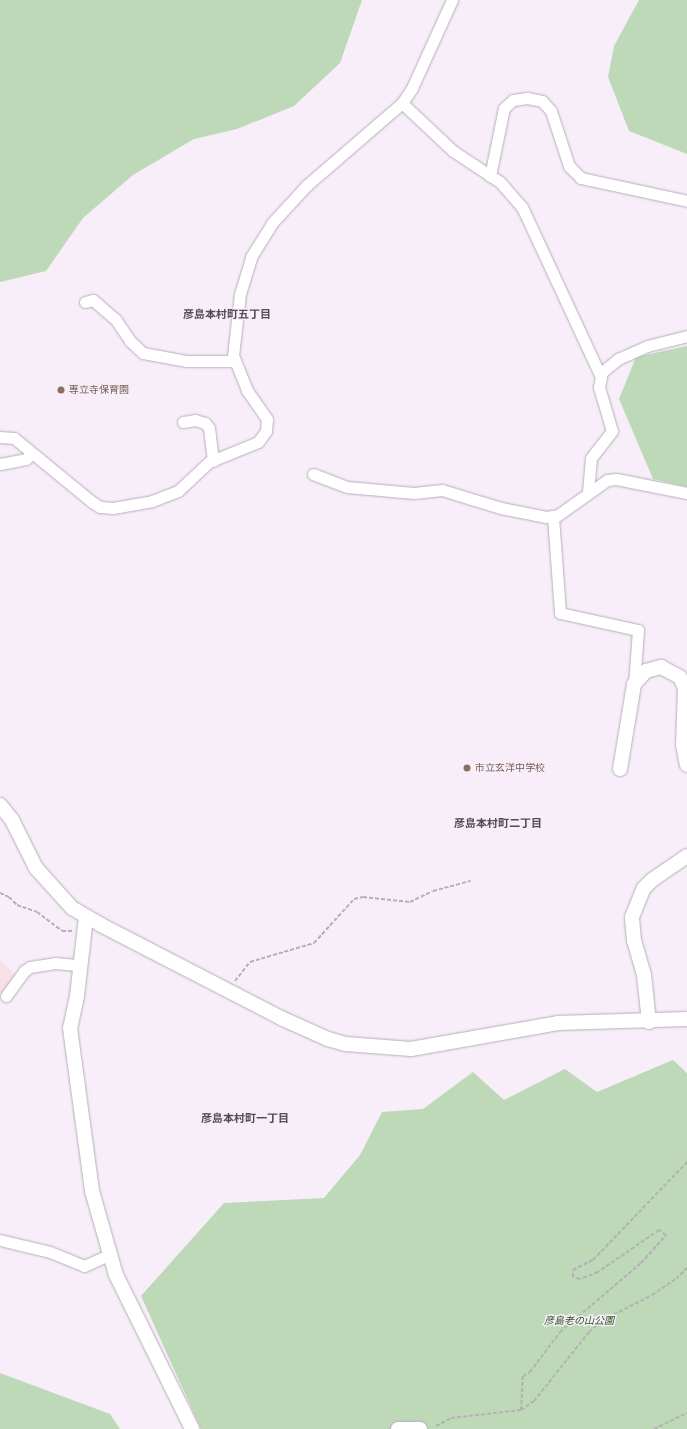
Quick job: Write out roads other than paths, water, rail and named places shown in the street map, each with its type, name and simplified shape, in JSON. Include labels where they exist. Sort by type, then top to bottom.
[{"type":"street","points":[[0,437],[14,438],[92,502],[100,506],[113,508],[152,501],[178,491],[213,461],[258,442],[268,425],[267,419],[247,390],[234,361],[236,322],[244,280],[251,257],[266,232],[314,179],[402,103],[412,88],[452,0]]},
{"type":"street","points":[[490,176],[504,108],[513,100],[527,98],[542,101],[551,111],[569,166],[581,178],[687,201]]},
{"type":"street","points":[[402,103],[450,148],[508,190],[528,218],[600,375],[599,387],[611,421],[612,431],[591,458],[588,492]]},
{"type":"street","points":[[85,302],[93,300],[116,320],[130,341],[143,353],[187,361],[234,361]]},
{"type":"street","points":[[600,375],[607,366],[647,346],[687,336]]},
{"type":"street","points":[[183,422],[195,420],[205,423],[209,428],[213,461]]},
{"type":"street","points":[[0,464],[26,459],[32,453]]},
{"type":"street","points":[[313,474],[347,487],[414,493],[442,490],[501,508],[553,517],[607,480],[616,479],[687,493]]},
{"type":"street","points":[[553,517],[560,613],[638,630],[634,684],[620,768]]},
{"type":"street","points":[[634,684],[646,671],[660,667],[675,673],[683,682],[686,696],[683,752],[687,765]]},
{"type":"street","points":[[0,806],[12,820],[36,868],[63,900],[86,918],[328,1039],[346,1044],[401,1050],[558,1023],[649,1022],[687,1019]]},
{"type":"street","points":[[649,1022],[644,975],[634,942],[632,917],[644,888],[652,880],[687,856]]},
{"type":"street","points":[[86,918],[77,996],[70,1028],[92,1191],[109,1255],[124,1293],[192,1429]]},
{"type":"street","points":[[6,996],[24,971],[30,967],[55,963],[80,965]]},
{"type":"street","points":[[0,1240],[50,1252],[84,1266],[109,1255]]},
{"type":"street","points":[[398,1429],[420,1429]]},
{"type":"place","name":"専立寺保育園","points":[[61,390]]},
{"type":"place","name":"市立玄洋中学校","points":[[467,768]]},
{"type":"district","name":"彦島本村町五丁目","points":[[227,314]]},
{"type":"district","name":"彦島本村町二丁目","points":[[498,823]]},
{"type":"district","name":"彦島本村町一丁目","points":[[245,1118]]},
{"type":"park label","name":"彦島老の山公園","points":[[579,1321]]}]
